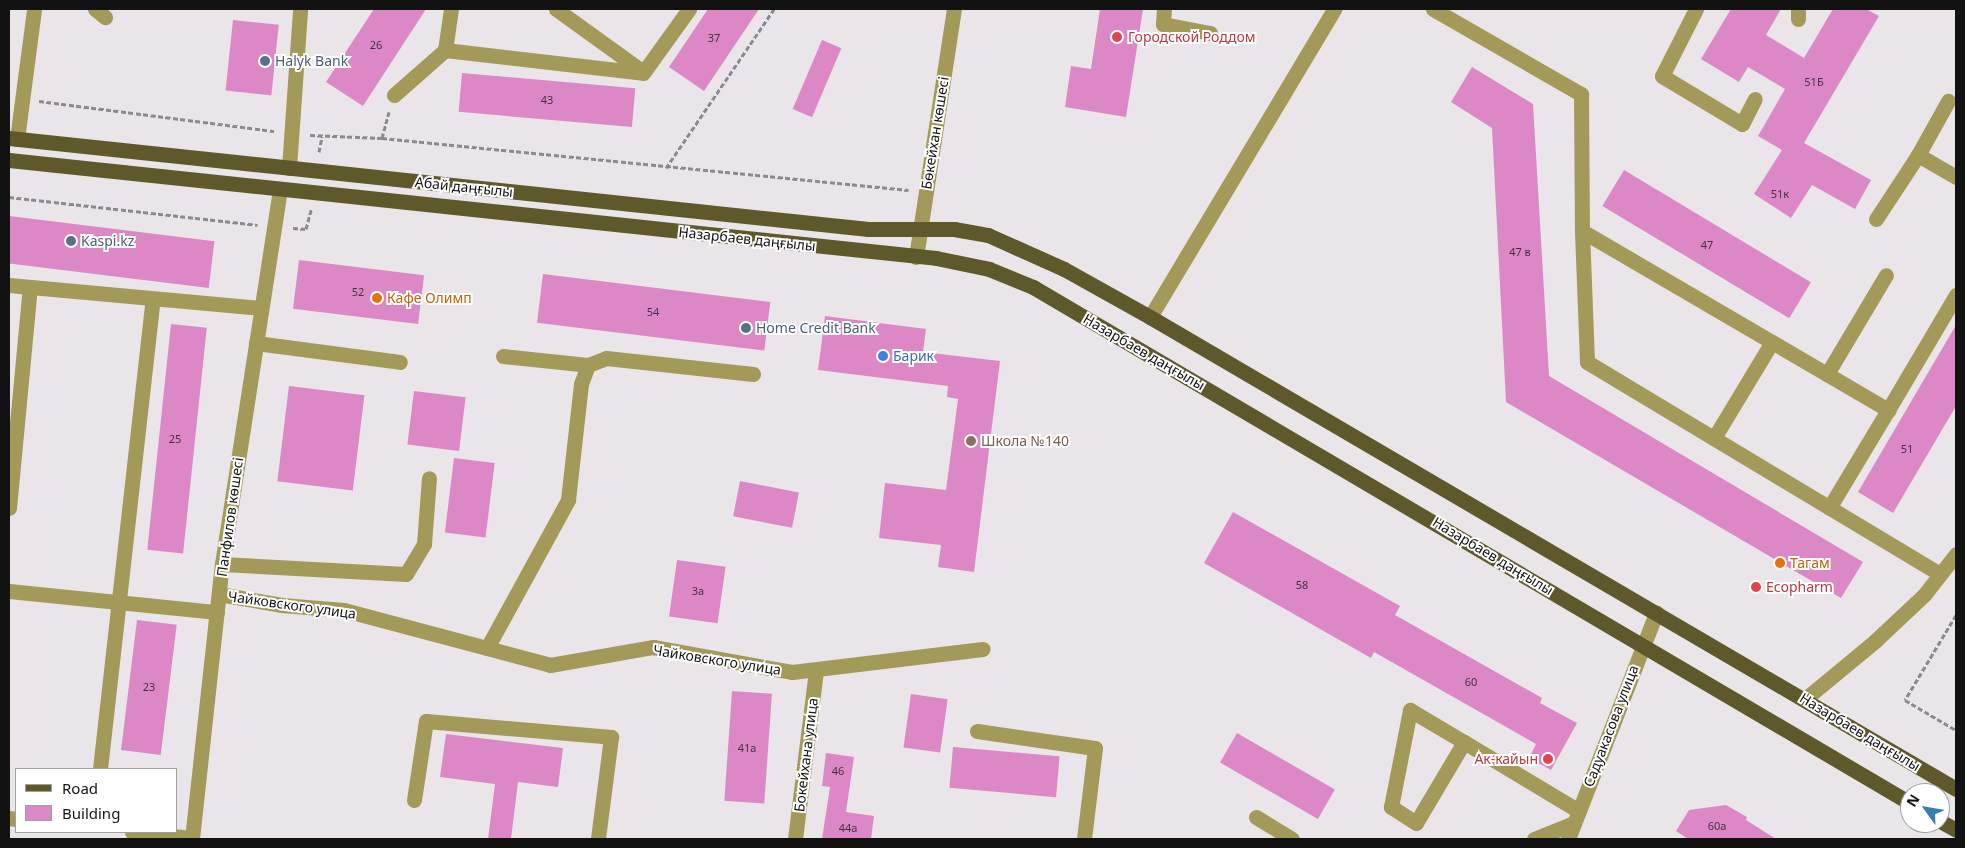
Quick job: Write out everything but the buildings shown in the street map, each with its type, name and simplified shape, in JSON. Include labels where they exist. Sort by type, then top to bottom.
[{"type":"main road","name":"Абай даңғылы","points":[[13,139],[868,229],[920,229]]},
{"type":"main road","points":[[9,160],[280,189]]},
{"type":"main road","name":"Назарбаев даңғылы","points":[[280,189],[916,256],[976,265],[1033,287],[1448,529],[1641,647],[1900,797]]},
{"type":"main road","name":"Назарбаев даңғылы","points":[[920,229],[954,229],[988,235],[1064,269],[1150,317],[1956,789]]},
{"type":"street","points":[[13,139],[24,99],[34,9]]},
{"type":"street","points":[[289,168],[300,9]]},
{"type":"street","points":[[394,96],[445,50],[451,9]]},
{"type":"street","points":[[556,9],[643,72]]},
{"type":"street","points":[[643,72],[689,9]]},
{"type":"street","name":"Бөкейхан көшесі","points":[[916,256],[954,9]]},
{"type":"street","points":[[1164,9],[1163,24],[1210,33]]},
{"type":"street","points":[[1150,317],[1334,9]]},
{"type":"street","points":[[1433,9],[1581,94],[1582,231],[1587,362],[1940,574]]},
{"type":"street","points":[[1696,9],[1662,76],[1742,124],[1755,99]]},
{"type":"street","points":[[445,50],[643,72]]},
{"type":"street","points":[[1876,219],[1918,155],[1948,101]]},
{"type":"street","points":[[1918,155],[1956,177]]},
{"type":"street","name":"Панфилов көшесі","points":[[192,839],[222,564],[260,308],[280,189]]},
{"type":"street","points":[[1582,231],[1888,410]]},
{"type":"street","points":[[1827,374],[1886,275]]},
{"type":"street","points":[[9,285],[153,300],[260,308]]},
{"type":"street","points":[[9,508],[30,287]]},
{"type":"street","points":[[1830,508],[1956,294]]},
{"type":"street","points":[[100,768],[153,300]]},
{"type":"street","points":[[1714,438],[1772,342]]},
{"type":"street","points":[[256,343],[400,362]]},
{"type":"street","points":[[503,356],[588,365],[606,358],[753,374]]},
{"type":"street","points":[[486,648],[568,500],[581,384],[588,365]]},
{"type":"street","points":[[222,564],[406,574],[424,544],[429,478]]},
{"type":"street","points":[[1804,699],[1875,641],[1924,595],[1956,554]]},
{"type":"street","points":[[9,591],[217,612]]},
{"type":"street","name":"Чайковского улица","points":[[219,594],[282,605],[344,610],[550,665],[653,647],[792,672],[983,649]]},
{"type":"street","name":"Садуакасова улица","points":[[1568,839],[1641,647],[1656,613]]},
{"type":"street","name":"Бокейхана улица","points":[[796,839],[816,670]]},
{"type":"street","points":[[1464,742],[1416,823],[1391,807],[1410,710],[1464,742],[1577,817],[1534,839]]},
{"type":"street","points":[[414,800],[426,721],[611,737],[598,839]]},
{"type":"street","points":[[977,731],[1094,748],[1084,839]]},
{"type":"street","points":[[1256,817],[1292,839]]},
{"type":"street","points":[[141,833],[192,839]]},
{"type":"path","points":[[665,168],[774,9]]},
{"type":"path","points":[[382,138],[394,96]]},
{"type":"path","points":[[24,99],[291,133],[382,138],[665,168],[926,192]]},
{"type":"path","points":[[9,197],[306,229],[315,193]]},
{"type":"path","points":[[1956,615],[1906,700],[1956,730]]},
{"type":"place","name":"Городской Роддом","points":[[1117,37]]},
{"type":"place","name":"Halyk Bank","points":[[265,61]]},
{"type":"place","name":"Kaspi.kz","points":[[71,241]]},
{"type":"place","name":"Кафе Олимп","points":[[377,298]]},
{"type":"place","name":"Home Credit Bank","points":[[746,328]]},
{"type":"place","name":"Барик","points":[[883,356]]},
{"type":"place","name":"Школа №140","points":[[971,441]]},
{"type":"place","name":"Тагам","points":[[1780,563]]},
{"type":"place","name":"Ecopharm","points":[[1756,587]]},
{"type":"place","name":"Ак-кайын","points":[[1548,759]]}]
